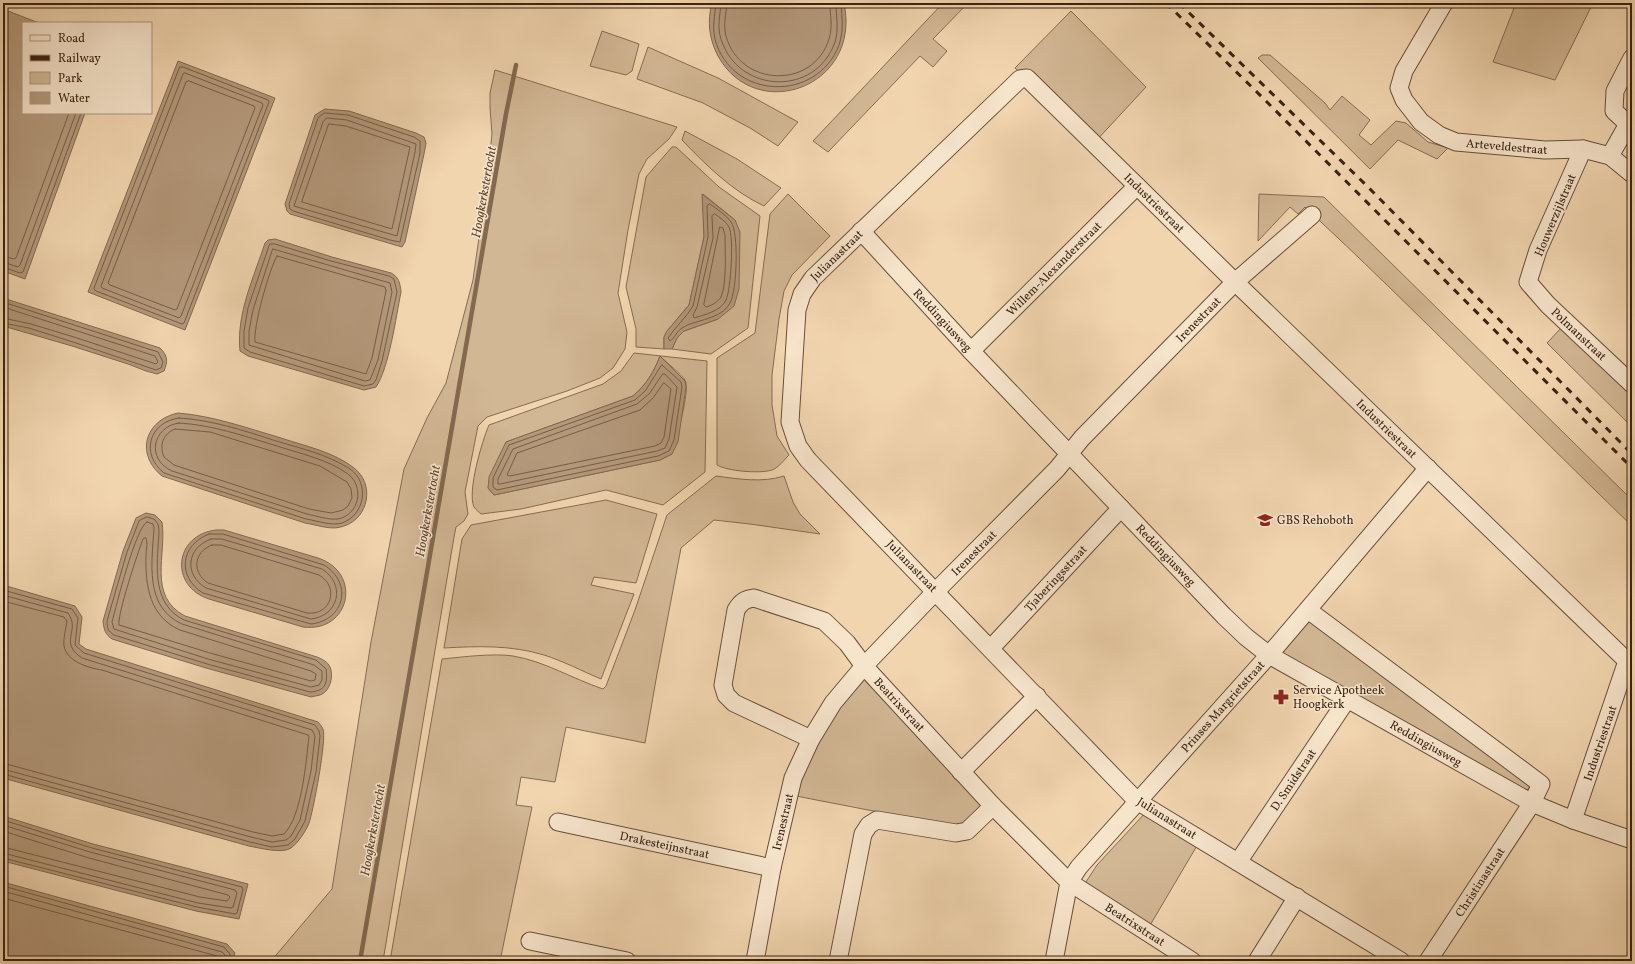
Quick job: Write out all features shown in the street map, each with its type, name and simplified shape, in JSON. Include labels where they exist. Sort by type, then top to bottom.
[{"type":"street","name":"Arteveldestraat","points":[[1444,3],[1404,71],[1399,88],[1404,100],[1421,122],[1439,135],[1456,142],[1545,150],[1583,148],[1610,156],[1632,174]]},
{"type":"street","points":[[1610,156],[1630,124],[1614,111],[1615,91],[1632,58]]},
{"type":"street","name":"Julianastraat","points":[[1027,78],[1020,78],[812,278],[802,294],[797,310],[790,422],[798,446],[808,460],[1137,801],[1401,961]]},
{"type":"street","name":"Industriestraat","points":[[1027,78],[1627,662],[1573,820]]},
{"type":"street","name":"Houwerzijlstraat","points":[[1528,282],[1538,250],[1583,148]]},
{"type":"street","name":"Willem-Alexanderstraat","points":[[971,351],[1137,186]]},
{"type":"street","name":"Irenestraat","points":[[755,961],[772,868],[793,778],[811,739],[833,703],[864,666],[1057,469],[1082,438],[1235,282],[1312,215]]},
{"type":"street","name":"Reddingiusweg","points":[[861,231],[971,351],[1224,616],[1246,637],[1270,655],[1532,803],[1573,820],[1632,840]]},
{"type":"street","name":"Polmanstraat","points":[[1528,282],[1548,305],[1632,384]]},
{"type":"street","name":"Prinses Margrietstraat","points":[[1054,961],[1069,882],[1079,867],[1270,655],[1428,468]]},
{"type":"street","name":"Tjaberingsstraat","points":[[991,648],[1121,508]]},
{"type":"street","name":"Beatrixstraat","points":[[811,739],[734,703],[726,695],[723,685],[736,610],[740,603],[746,598],[754,598],[824,621],[847,642],[864,666],[993,806],[1069,882],[1192,961]]},
{"type":"street","points":[[1308,610],[1541,784],[1532,803]]},
{"type":"street","points":[[962,772],[1037,696]]},
{"type":"street","name":"D. Smidstraat","points":[[1238,862],[1348,698]]},
{"type":"street","name":"Christinastraat","points":[[1428,961],[1532,803]]},
{"type":"street","points":[[838,961],[863,834],[869,824],[877,820],[956,833],[967,831],[993,806]]},
{"type":"street","name":"Drakesteijnstraat","points":[[558,822],[772,868]]},
{"type":"street","points":[[1257,961],[1297,898]]},
{"type":"street","points":[[530,942],[627,961]]},
{"type":"green space","points":[[943,3],[968,3],[933,39],[947,51],[933,67],[920,56],[828,152],[813,141]]},
{"type":"green space","points":[[1516,3],[1593,3],[1555,80],[1493,62]]},
{"type":"green space","points":[[1071,11],[1146,87],[1095,142],[1015,68]]},
{"type":"green space","points":[[602,31],[639,44],[632,71],[626,75],[590,66]]},
{"type":"green space","points":[[648,47],[718,78],[798,122],[778,146],[750,128],[703,103],[637,79]]},
{"type":"green space","points":[[1262,55],[1270,55],[1325,103],[1330,110],[1342,96],[1370,120],[1359,135],[1371,145],[1396,121],[1406,123],[1428,142],[1448,148],[1437,159],[1398,140],[1370,169],[1258,58]]},
{"type":"green space","points":[[495,70],[677,127],[669,139],[647,159],[639,174],[618,293],[627,332],[625,349],[613,368],[600,378],[567,391],[487,417],[478,426],[465,492],[468,514],[464,521],[456,527],[454,537],[383,961],[271,961],[332,889],[371,642],[404,469],[427,418],[446,383],[473,280],[492,134],[490,93]]},
{"type":"green space","points":[[685,131],[737,159],[781,188],[764,206],[752,200],[720,177],[682,140]]},
{"type":"green space","points":[[672,147],[676,147],[719,187],[760,216],[748,328],[711,354],[672,349],[677,338],[684,331],[718,319],[735,220],[703,194],[704,237],[689,305],[667,331],[664,337],[664,349],[636,347],[636,329],[626,287],[646,177]]},
{"type":"green space","points":[[788,194],[830,236],[792,275],[784,291],[772,375],[772,405],[777,436],[789,455],[779,466],[772,470],[752,472],[728,469],[717,465],[717,358],[755,333],[770,214]]},
{"type":"green space","points":[[1259,194],[1324,197],[1632,500],[1632,526],[1347,246],[1305,207],[1298,214],[1290,207],[1258,241]]},
{"type":"green space","points":[[1562,327],[1632,396],[1632,427],[1547,343]]},
{"type":"green space","points":[[634,353],[707,361],[705,472],[663,505],[606,490],[521,509],[481,514],[474,507],[472,490],[476,466],[489,425],[603,384],[621,371]],"holes":[[[660,356],[683,377],[686,386],[684,405],[672,454],[660,460],[494,495],[488,488],[506,442],[633,396],[649,378]]]},
{"type":"green space","points":[[716,476],[759,480],[784,476],[793,502],[800,514],[820,534],[714,520],[681,548],[645,743],[566,727],[555,782],[521,777],[516,805],[532,807],[500,961],[390,961],[442,659],[487,655],[505,655],[525,658],[603,689],[606,686],[635,610],[667,515]]},
{"type":"green space","points":[[606,500],[657,514],[636,583],[594,577],[591,585],[634,594],[601,679],[558,660],[519,649],[494,647],[444,648],[462,539],[471,525]]},
{"type":"green space","points":[[1310,616],[1532,784],[1524,794],[1281,653]]},
{"type":"green space","points":[[865,679],[985,805],[961,828],[796,796],[802,771],[835,714]]},
{"type":"green space","points":[[1146,812],[1198,844],[1149,927],[1084,885],[1097,865]]},
{"type":"water","points":[[712,3],[844,3],[845,32],[837,56],[822,75],[802,87],[779,92],[756,89],[735,77],[718,56],[711,37],[709,23]]},
{"type":"water","points":[[8,11],[36,22],[22,22],[22,114],[85,114],[25,279],[3,271],[3,25]]},
{"type":"water","points":[[178,61],[275,98],[185,330],[88,292]]},
{"type":"water","points":[[325,109],[349,111],[424,137],[426,143],[424,154],[405,242],[402,247],[290,214],[287,211],[285,204],[315,115]]},
{"type":"water","points":[[702,194],[735,220],[740,232],[739,289],[734,306],[718,319],[684,331],[677,338],[672,349],[664,349],[664,337],[667,331],[689,305],[704,237]]},
{"type":"water","points":[[275,239],[332,257],[391,273],[397,278],[400,283],[401,292],[385,368],[376,387],[364,390],[248,356],[240,351],[239,337],[243,310],[247,296],[265,243],[268,240]]},
{"type":"water","points":[[3,298],[160,348],[165,354],[166,359],[164,371],[157,374],[146,371],[72,346],[3,326]]},
{"type":"water","points":[[660,356],[685,381],[686,387],[678,442],[672,454],[660,460],[494,495],[488,488],[489,477],[506,442],[633,396],[649,378]]},
{"type":"water","points":[[178,413],[230,423],[309,447],[346,462],[361,475],[365,483],[367,491],[364,508],[359,516],[344,526],[335,528],[325,527],[305,523],[162,476],[148,458],[146,448],[148,439],[151,430],[158,423],[167,417]]},
{"type":"water","points":[[146,513],[155,515],[162,522],[162,586],[166,597],[173,608],[185,616],[323,660],[329,665],[332,675],[329,687],[326,691],[320,695],[311,697],[206,668],[112,639],[104,629],[103,621],[123,551],[136,518]]},
{"type":"water","points":[[216,530],[224,530],[318,558],[332,566],[341,576],[345,588],[345,600],[340,612],[332,621],[319,626],[303,627],[209,599],[196,593],[187,583],[183,573],[182,562],[185,551],[192,541],[202,534]]},
{"type":"water","points":[[3,585],[75,606],[82,617],[79,644],[86,649],[318,722],[323,729],[324,735],[316,791],[309,823],[304,833],[296,843],[287,850],[271,850],[249,846],[3,778]]},
{"type":"water","points":[[3,816],[93,844],[248,884],[239,919],[196,911],[3,861]]},
{"type":"water","points":[[3,882],[227,944],[235,953],[232,961],[3,961]]},
{"type":"waterway","name":"Hoogkerkstertocht","points":[[360,961],[506,114],[516,65]]},
{"type":"railway","points":[[1166,3],[1265,100],[1632,468]]},
{"type":"railway","points":[[1179,3],[1368,187],[1632,454]]},
{"type":"place","name":"GBS Rehoboth","points":[[1265,520]]},
{"type":"place","name":"Service Apotheek Hoogkerk","points":[[1281,697]]}]
